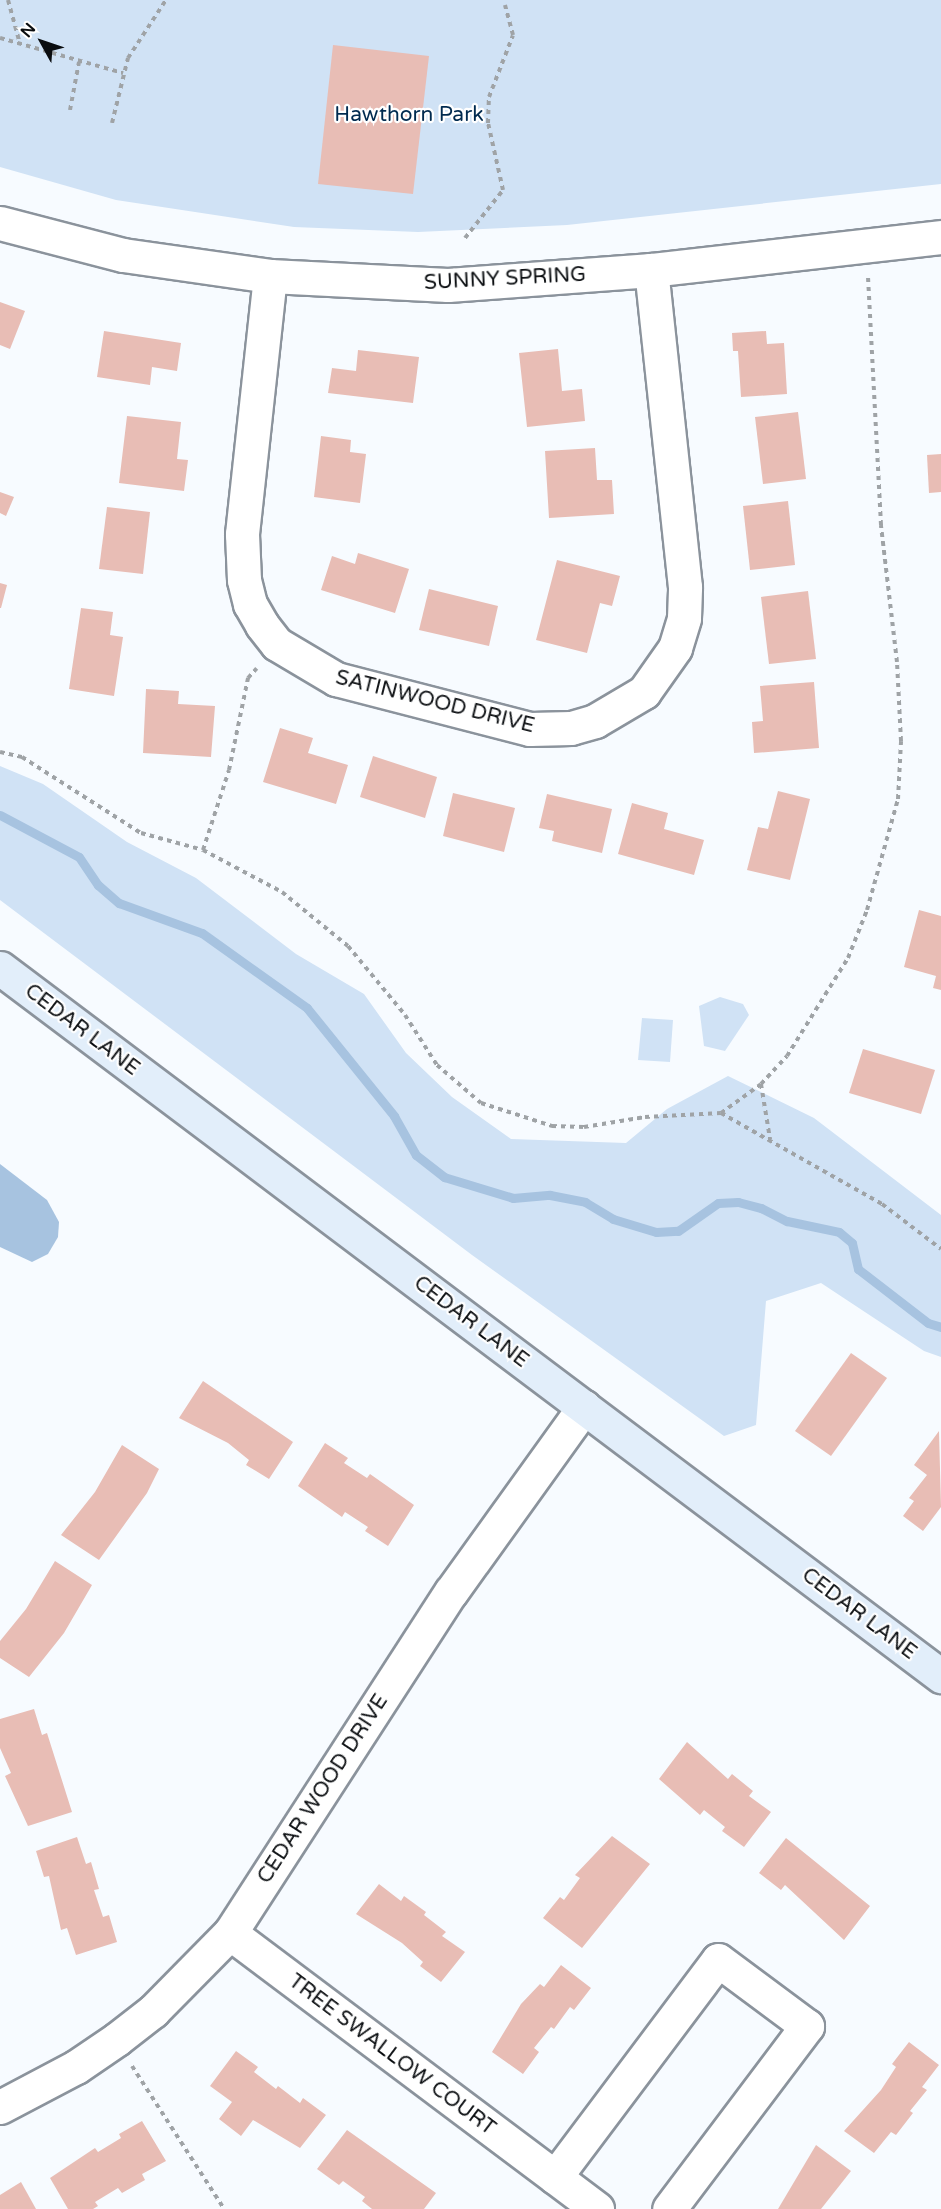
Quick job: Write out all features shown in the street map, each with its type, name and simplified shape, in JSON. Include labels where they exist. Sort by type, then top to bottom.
[{"type":"main road","name":"CEDAR LANE","points":[[0,968],[941,1676]]},
{"type":"street","name":"SUNNY SPRING","points":[[0,223],[123,255],[270,276],[448,285],[651,270],[941,237]]},
{"type":"street","name":"SATINWOOD DRIVE","points":[[270,276],[242,534],[250,604],[277,644],[336,680],[530,729],[571,728],[595,721],[644,692],[675,648],[684,618],[685,587],[651,270]]},
{"type":"street","name":"CEDAR WOOD DRIVE","points":[[0,2107],[76,2067],[117,2039],[153,2011],[230,1933],[451,1592],[584,1407]]},
{"type":"street","name":"TREE SWALLOW COURT","points":[[230,1933],[597,2209]]},
{"type":"street","points":[[555,2177],[718,1960],[807,2026],[669,2209]]},
{"type":"path","points":[[8,0],[20,45]]},
{"type":"path","points":[[112,123],[123,73],[143,31],[166,0]]},
{"type":"path","points":[[465,238],[503,190],[488,123],[489,97],[513,35],[506,5]]},
{"type":"path","points":[[0,38],[123,73]]},
{"type":"path","points":[[70,110],[79,62]]},
{"type":"path","points":[[721,1113],[761,1084],[787,1056],[848,958],[867,910],[898,799],[899,696],[881,525],[868,272]]},
{"type":"path","points":[[203,850],[229,770],[248,678],[277,644]]},
{"type":"path","points":[[0,752],[22,757],[141,833],[203,850],[282,892],[348,946],[405,1015],[437,1065],[481,1103],[552,1126],[584,1127],[645,1117],[721,1113],[770,1139],[805,1164],[882,1204],[941,1249]]},
{"type":"path","points":[[761,1084],[770,1139]]},
{"type":"path","points":[[117,2039],[224,2209]]},
{"type":"green space","name":"Hawthorn Park","points":[[0,0],[941,0],[941,184],[567,225],[418,232],[294,227],[116,200],[0,167]]},
{"type":"green space","points":[[0,766],[43,784],[127,842],[196,878],[296,954],[364,994],[406,1053],[452,1097],[511,1139],[626,1143],[667,1109],[728,1076],[814,1118],[941,1215],[941,1357],[924,1351],[821,1283],[766,1301],[756,1425],[724,1436],[472,1255],[0,900]]},
{"type":"green space","points":[[720,997],[743,1004],[749,1015],[725,1051],[704,1046],[699,1006]]},
{"type":"green space","points":[[642,1018],[673,1020],[670,1062],[638,1060]]},
{"type":"shaded area","points":[[0,1164],[47,1200],[59,1222],[58,1237],[48,1254],[32,1262],[0,1247]]},
{"type":"building","points":[[333,45],[429,56],[413,194],[318,184]]},
{"type":"building","points":[[0,302],[25,311],[10,349],[0,345]]},
{"type":"building","points":[[104,331],[181,343],[177,371],[152,367],[150,385],[97,377]]},
{"type":"building","points":[[766,331],[767,344],[784,343],[787,394],[741,397],[738,351],[733,351],[732,333]]},
{"type":"building","points":[[558,349],[562,391],[582,389],[585,421],[527,427],[519,353]]},
{"type":"building","points":[[358,350],[419,357],[413,403],[328,393],[332,368],[356,371]]},
{"type":"building","points":[[798,412],[806,479],[763,484],[755,417]]},
{"type":"building","points":[[127,416],[181,422],[177,459],[188,460],[184,491],[119,483]]},
{"type":"building","points":[[321,436],[351,440],[350,452],[366,454],[360,503],[314,497]]},
{"type":"building","points":[[595,448],[597,480],[612,480],[614,514],[549,518],[545,451]]},
{"type":"building","points":[[941,454],[941,492],[929,493],[927,455]]},
{"type":"building","points":[[0,492],[14,497],[6,516],[0,513]]},
{"type":"building","points":[[788,501],[795,565],[750,570],[743,506]]},
{"type":"building","points":[[107,507],[150,512],[143,574],[99,569]]},
{"type":"building","points":[[358,553],[409,569],[395,613],[321,590],[332,556],[355,564]]},
{"type":"building","points":[[557,560],[620,576],[612,606],[600,603],[587,653],[536,640]]},
{"type":"building","points":[[0,583],[7,585],[1,608],[0,608]]},
{"type":"building","points":[[429,589],[498,606],[489,646],[419,630]]},
{"type":"building","points":[[808,591],[816,659],[769,664],[761,597]]},
{"type":"building","points":[[81,608],[113,612],[110,635],[123,637],[114,696],[69,689]]},
{"type":"building","points":[[814,682],[819,748],[754,753],[752,722],[763,721],[760,686]]},
{"type":"building","points":[[146,689],[179,691],[178,704],[215,706],[211,757],[143,753]]},
{"type":"building","points":[[280,728],[313,738],[308,753],[348,765],[336,804],[263,782]]},
{"type":"building","points":[[373,756],[437,777],[425,818],[360,797]]},
{"type":"building","points":[[778,791],[810,799],[790,880],[747,870],[758,827],[768,829]]},
{"type":"building","points":[[453,793],[515,808],[504,852],[443,836]]},
{"type":"building","points":[[547,794],[612,809],[602,853],[552,841],[554,831],[539,828]]},
{"type":"building","points":[[632,803],[668,813],[664,829],[704,840],[694,875],[618,854]]},
{"type":"building","points":[[919,910],[941,916],[941,990],[933,988],[936,976],[904,967]]},
{"type":"building","points":[[863,1049],[935,1070],[921,1114],[849,1093]]},
{"type":"building","points":[[851,1353],[887,1378],[831,1456],[795,1431]]},
{"type":"building","points":[[203,1381],[293,1442],[269,1479],[246,1465],[249,1460],[228,1443],[179,1418]]},
{"type":"building","points":[[939,1431],[941,1507],[923,1531],[903,1516],[914,1501],[909,1498],[927,1475],[914,1465]]},
{"type":"building","points":[[325,1443],[348,1458],[344,1463],[367,1478],[370,1474],[414,1505],[388,1546],[365,1531],[368,1527],[345,1512],[342,1517],[298,1486]]},
{"type":"building","points":[[122,1445],[159,1469],[147,1493],[99,1560],[61,1535],[95,1492]]},
{"type":"building","points":[[55,1561],[92,1585],[64,1633],[29,1677],[0,1658],[0,1641],[26,1609]]},
{"type":"building","points":[[34,1709],[42,1735],[47,1733],[72,1812],[28,1826],[5,1776],[11,1773],[0,1748],[0,1719]]},
{"type":"building","points":[[687,1742],[728,1779],[732,1774],[753,1791],[749,1796],[771,1812],[744,1847],[722,1831],[725,1827],[704,1810],[700,1815],[659,1779]]},
{"type":"building","points":[[612,1836],[650,1864],[582,1948],[543,1918],[560,1897],[564,1900],[580,1878],[575,1875]]},
{"type":"building","points":[[77,1837],[86,1864],[91,1862],[99,1889],[94,1890],[103,1917],[109,1915],[117,1942],[76,1955],[67,1928],[61,1930],[49,1876],[44,1877],[36,1851]]},
{"type":"building","points":[[786,1838],[870,1906],[844,1940],[785,1885],[781,1890],[759,1873]]},
{"type":"building","points":[[379,1884],[401,1901],[404,1896],[426,1912],[424,1915],[446,1932],[442,1936],[465,1952],[441,1982],[420,1966],[423,1962],[402,1943],[356,1914]]},
{"type":"building","points":[[561,1965],[591,1988],[574,2010],[570,2007],[554,2029],[551,2027],[534,2048],[539,2052],[523,2074],[492,2052],[521,2004],[540,1984],[544,1987]]},
{"type":"building","points":[[909,2042],[939,2065],[922,2087],[927,2090],[910,2111],[913,2113],[896,2135],[891,2132],[874,2153],[844,2131],[881,2090],[896,2067],[892,2064]]},
{"type":"building","points":[[236,2051],[258,2067],[254,2072],[276,2089],[278,2086],[300,2103],[303,2098],[326,2115],[300,2148],[253,2120],[241,2136],[219,2119],[232,2102],[210,2086]]},
{"type":"building","points":[[142,2121],[166,2161],[142,2174],[145,2180],[122,2193],[118,2188],[95,2202],[98,2206],[93,2209],[68,2209],[50,2178],[95,2148],[98,2152],[121,2138],[119,2134]]},
{"type":"building","points":[[347,2130],[436,2193],[424,2209],[372,2209],[362,2201],[365,2197],[343,2181],[339,2185],[317,2169]]},
{"type":"building","points":[[816,2145],[851,2171],[821,2209],[778,2209]]},
{"type":"building","points":[[21,2182],[36,2209],[0,2209],[0,2195]]},
{"type":"waterway","points":[[0,815],[79,857],[98,885],[119,903],[202,933],[307,1008],[394,1116],[416,1155],[444,1177],[513,1198],[550,1195],[585,1202],[613,1219],[656,1232],[678,1231],[718,1203],[738,1202],[761,1208],[787,1221],[839,1232],[852,1243],[858,1269],[928,1323],[941,1327]]}]
